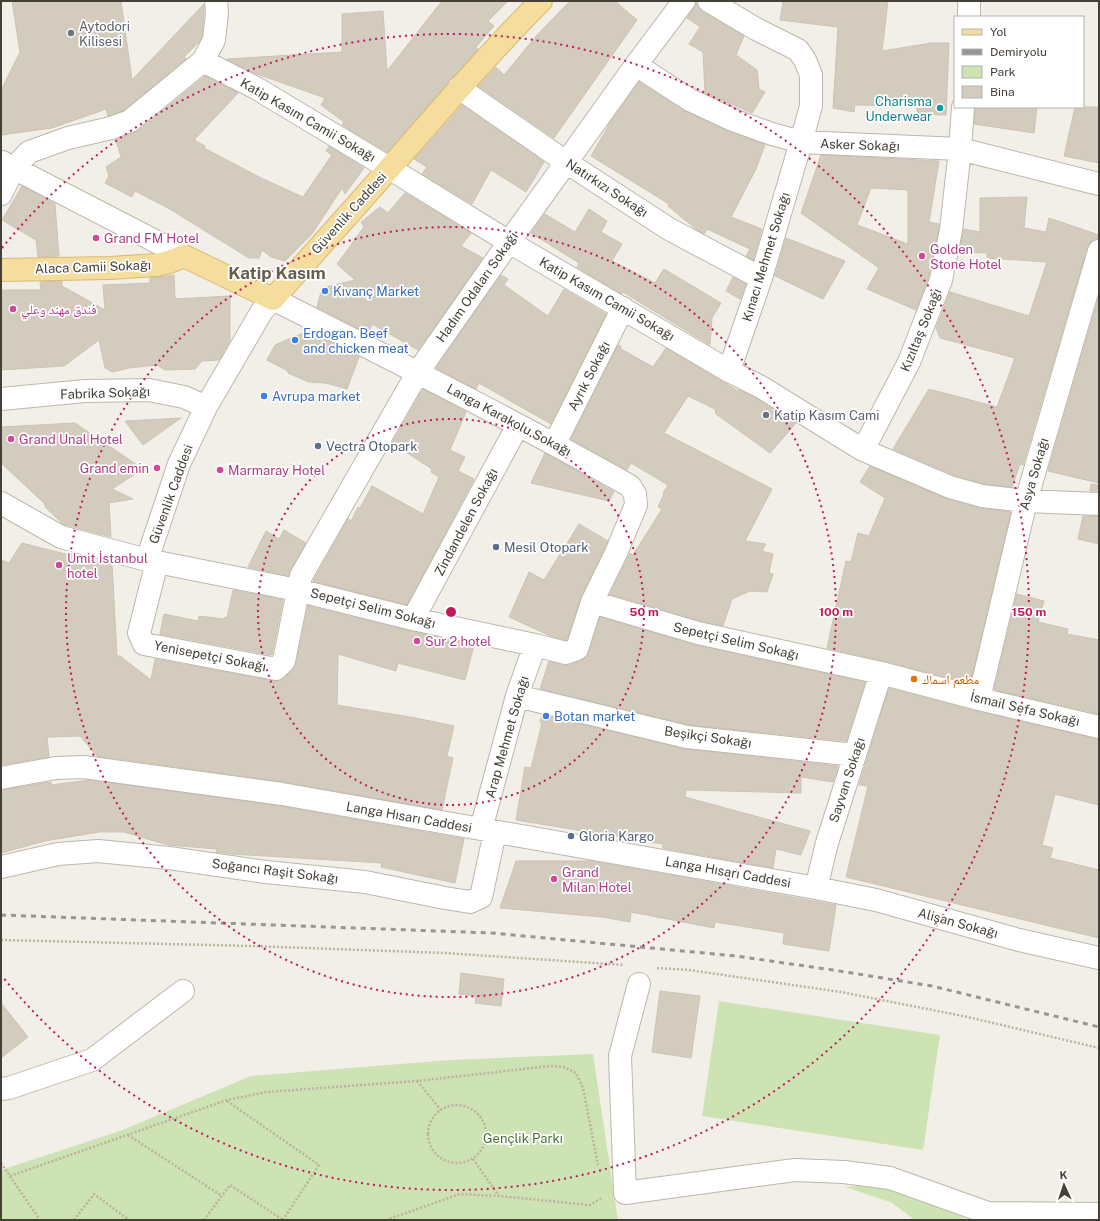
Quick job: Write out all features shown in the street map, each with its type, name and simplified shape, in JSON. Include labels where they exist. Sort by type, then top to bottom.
[{"type":"main road","name":"Güvenlik Caddesi","points":[[273,299],[507,34],[541,1]]},
{"type":"main road","name":"Alaca Camii Sokağı","points":[[1,270],[110,268],[169,262],[184,256]]},
{"type":"main road","points":[[184,256],[273,299]]},
{"type":"street","points":[[7,164],[29,152],[68,138],[111,128],[130,121],[203,61],[214,40],[217,13],[216,1]]},
{"type":"street","name":"Hadım Odaları Sokağı","points":[[297,590],[301,576],[418,372],[566,162],[684,1]]},
{"type":"street","name":"Kınacı Mehmet Sokağı","points":[[709,1],[756,29],[798,50],[805,60],[811,75],[811,106],[802,142],[761,278],[729,371]]},
{"type":"street","points":[[969,1],[969,16]]},
{"type":"street","name":"Katip Kasım Camii Sokağı","points":[[203,61],[256,88],[509,242],[729,371],[761,387],[863,450],[950,487],[982,496],[1026,501],[1099,504]]},
{"type":"street","name":"Asker Sokağı","points":[[636,65],[690,100],[734,120],[772,134],[802,142],[960,149],[1099,184]]},
{"type":"street","name":"Natırkızı Sokağı","points":[[459,88],[566,162],[669,229],[761,278]]},
{"type":"street","name":"Kızıltaş Sokağı","points":[[863,450],[909,362],[941,280],[951,230],[963,108]]},
{"type":"street","points":[[1,194],[7,164]]},
{"type":"street","points":[[7,164],[184,256]]},
{"type":"street","name":"Asya Sokağı","points":[[979,699],[1026,501],[1099,250]]},
{"type":"street","name":"Langa Karakolu Sokağı","points":[[273,299],[418,372],[555,444],[630,486],[635,494],[636,505],[626,530],[592,602]]},
{"type":"street","name":"Güvenlik Caddesi","points":[[152,561],[179,464],[206,406],[262,311],[273,299]]},
{"type":"street","name":"Ayrık Sokağı","points":[[555,444],[623,308]]},
{"type":"street","name":"Fabrika Sokağı","points":[[1,399],[85,392],[149,390],[184,397],[206,406]]},
{"type":"street","name":"Zindandelen Sokağı","points":[[413,619],[518,425]]},
{"type":"street","name":"Sepetçi Selim Sokağı","points":[[1,503],[61,537],[152,561],[297,590],[413,619],[534,644],[566,653],[577,649],[592,602],[698,633],[881,673]]},
{"type":"street","name":"Yenisepetçi Sokağı","points":[[152,561],[140,633],[144,644],[276,669],[284,661],[297,590]]},
{"type":"street","name":"Arap Mehmet Sokağı","points":[[488,830],[517,696],[534,644]]},
{"type":"street","name":"İsmail Sefa Sokağı","points":[[881,673],[979,699],[1099,727]]},
{"type":"street","name":"Sayvan Sokağı","points":[[816,888],[828,843],[881,673]]},
{"type":"street","name":"Beşikçi Sokağı","points":[[517,696],[687,737],[855,755]]},
{"type":"street","name":"Langa Hısarı Caddesi","points":[[1,778],[56,768],[84,767],[282,794],[816,888]]},
{"type":"street","name":"Soğancı Raşit Sokağı","points":[[1,867],[58,854],[98,851],[169,858],[266,872],[365,882],[470,902],[481,897],[488,830]]},
{"type":"street","name":"Alişan Sokağı","points":[[816,888],[876,900],[1019,940],[1099,958]]},
{"type":"street","points":[[644,976],[620,1056],[625,1193],[795,1170],[844,1172],[890,1178],[988,1213],[1099,1214]]},
{"type":"street","points":[[1,1089],[9,1088],[92,1060],[183,991]]},
{"type":"path","points":[[1,940],[251,946],[445,953],[626,966]]},
{"type":"path","points":[[644,976],[690,970],[841,992],[968,1017],[1099,1048]]},
{"type":"path","points":[[10,1176],[227,1100],[266,1092],[417,1081],[550,1066],[564,1067],[576,1073],[583,1088],[598,1166]]},
{"type":"path","points":[[417,1081],[441,1110]]},
{"type":"path","points":[[204,1220],[230,1186],[283,1220],[320,1165],[227,1100]]},
{"type":"path","points":[[460,1105],[470,1108],[478,1115],[483,1123],[486,1133],[485,1143],[480,1152],[473,1159],[463,1163],[455,1163],[438,1157],[432,1150],[428,1138],[429,1125],[433,1117],[441,1110],[450,1106],[460,1105]]},
{"type":"path","points":[[128,1134],[222,1196]]},
{"type":"path","points":[[473,1159],[499,1196]]},
{"type":"path","points":[[1,1164],[40,1220]]},
{"type":"path","points":[[386,1220],[460,1194],[499,1196],[590,1205],[604,1197],[625,1193]]},
{"type":"path","points":[[74,1220],[94,1194],[129,1220]]},
{"type":"green space","points":[[719,1001],[940,1035],[923,1150],[702,1116]]},
{"type":"green space","name":"Gençlik Parkı","points":[[593,1054],[618,1220],[1,1220],[1,1170],[120,1131],[251,1076],[450,1060]]},
{"type":"green space","points":[[887,1184],[930,1201],[968,1220],[915,1220],[892,1203],[846,1187]]},
{"type":"building","points":[[12,1],[121,1],[132,80],[204,4],[202,36],[199,42],[184,57],[186,59],[124,110],[108,116],[106,109],[52,128],[1,135],[1,90],[20,52]]},
{"type":"building","points":[[442,1],[508,1],[488,21],[494,26],[476,47],[478,49],[387,152],[342,125],[344,122],[321,105],[325,98],[254,73],[227,59],[342,52],[342,14],[383,11],[387,71]]},
{"type":"building","points":[[570,1],[615,1],[637,20],[554,138],[478,86],[496,67],[504,75],[537,35]]},
{"type":"building","points":[[696,1],[698,7],[703,12],[744,36],[736,55],[757,70],[759,89],[765,92],[752,113],[705,93],[703,52],[689,44],[700,27],[687,18],[694,8]]},
{"type":"building","points":[[783,1],[888,1],[882,51],[931,43],[949,43],[946,115],[917,114],[917,106],[855,105],[854,112],[833,108],[838,27],[780,20]]},
{"type":"building","points":[[205,76],[238,93],[194,140],[205,146],[204,148],[261,178],[303,197],[332,155],[326,151],[329,146],[364,168],[345,194],[342,188],[312,234],[285,261],[271,257],[262,250],[259,258],[249,258],[168,208],[135,191],[132,197],[105,183],[109,176],[106,167],[121,157],[116,140],[138,131]]},
{"type":"building","points":[[639,82],[685,111],[728,131],[765,145],[756,169],[731,217],[762,229],[753,260],[746,256],[750,249],[707,229],[704,234],[697,230],[668,206],[669,204],[591,156],[610,123]]},
{"type":"building","points":[[462,105],[544,162],[526,192],[491,170],[472,204],[422,174],[427,167],[414,159]]},
{"type":"building","points":[[1099,107],[1099,163],[1064,156],[1075,108]]},
{"type":"building","points":[[975,108],[1037,108],[1034,133],[974,124]]},
{"type":"building","points":[[821,155],[939,161],[929,222],[939,224],[939,228],[929,276],[916,310],[867,289],[879,268],[801,213]],"holes":[[[871,188],[908,190],[908,244],[857,225]]]},
{"type":"building","points":[[22,186],[55,204],[59,256],[38,257],[36,240],[2,220]]},
{"type":"building","points":[[405,193],[471,233],[461,246],[483,258],[418,350],[372,324],[369,334],[317,307],[322,288],[355,280],[337,264],[364,227],[361,222],[380,207],[388,213]]},
{"type":"building","points":[[1027,197],[1024,228],[1046,232],[1049,218],[1099,235],[1099,239],[1091,242],[1087,248],[1023,465],[1020,464],[1012,487],[984,484],[954,475],[893,449],[929,389],[997,407],[1015,358],[940,338],[936,328],[950,292],[1029,316],[1047,262],[987,258],[987,253],[959,252],[964,229],[980,232],[980,198]]},
{"type":"building","points":[[589,209],[607,221],[601,232],[622,244],[612,261],[655,283],[664,269],[721,303],[712,318],[710,345],[623,292],[622,294],[577,267],[579,263],[531,233],[545,214],[575,232]]},
{"type":"building","points":[[786,238],[845,261],[823,299],[775,276]]},
{"type":"building","points":[[174,275],[175,299],[230,296],[230,340],[219,360],[202,361],[195,369],[165,370],[157,365],[129,368],[112,372],[105,368],[99,340],[64,366],[1,370],[1,290],[41,290],[40,282],[62,281],[62,286],[105,310],[103,285],[150,283],[150,278]]},
{"type":"building","points":[[501,275],[508,279],[504,285],[548,316],[564,289],[606,314],[551,424],[479,383],[476,389],[436,368]]},
{"type":"building","points":[[733,277],[746,284],[740,299],[726,291]]},
{"type":"building","points":[[1099,296],[1099,483],[1048,471]]},
{"type":"building","points":[[308,331],[359,357],[347,389],[326,383],[309,382],[288,373],[288,371],[267,360],[275,345]]},
{"type":"building","points":[[618,345],[621,346],[621,349],[653,367],[666,348],[738,391],[739,390],[755,398],[796,423],[770,453],[716,414],[715,409],[688,396],[664,433],[772,489],[745,541],[766,544],[762,551],[773,554],[769,573],[773,574],[767,592],[750,591],[732,599],[723,626],[610,594],[630,553],[633,555],[662,509],[658,507],[664,494],[663,493],[668,485],[631,463],[627,470],[571,439]]},
{"type":"building","points":[[423,389],[466,412],[450,450],[465,457],[458,471],[474,479],[407,605],[313,581],[348,519],[351,521],[358,507],[360,508],[372,486],[423,514],[439,477],[431,472],[432,469],[392,443]]},
{"type":"building","points":[[181,418],[143,445],[125,421]]},
{"type":"building","points":[[75,423],[143,469],[112,489],[133,499],[109,503],[111,537],[62,523],[46,508],[44,503],[1,463],[1,427]]},
{"type":"building","points":[[545,453],[614,492],[609,501],[531,483]]},
{"type":"building","points":[[870,466],[947,499],[979,508],[1011,512],[970,684],[884,661],[827,648],[846,561],[851,562],[858,533],[869,536],[885,498],[860,482]]},
{"type":"building","points":[[1091,484],[1099,485],[1099,491],[1090,491]]},
{"type":"building","points":[[1083,516],[1099,516],[1099,544],[1078,539]]},
{"type":"building","points":[[579,524],[608,541],[581,596],[567,639],[565,640],[553,637],[509,617],[529,572],[544,580]]},
{"type":"building","points":[[284,530],[306,543],[288,576],[248,567],[266,531],[279,539]]},
{"type":"building","points":[[22,543],[104,564],[100,560],[112,564],[117,656],[120,656],[151,680],[155,659],[280,681],[293,670],[296,664],[308,606],[474,645],[465,680],[398,663],[396,671],[338,654],[337,705],[454,726],[447,756],[453,758],[442,810],[284,782],[97,756],[80,736],[47,737],[49,757],[1,765],[1,560],[9,563]]},
{"type":"building","points":[[233,590],[283,600],[272,655],[160,634],[164,614],[198,621],[199,616],[224,619],[225,617],[227,618]]},
{"type":"building","points":[[1017,594],[1044,601],[1038,622],[1068,629],[1067,634],[1099,640],[1099,714],[994,690]]},
{"type":"building","points":[[600,617],[695,645],[865,682],[846,741],[689,725],[540,689],[549,661],[563,665],[570,665],[581,661],[586,657],[589,653]]},
{"type":"building","points":[[889,688],[976,711],[1099,739],[1099,805],[1055,794],[1042,845],[1053,848],[1050,858],[1099,870],[1099,938],[846,877],[868,786],[859,785]]},
{"type":"building","points":[[542,715],[686,749],[838,766],[833,782],[801,777],[801,793],[686,790],[685,797],[810,831],[801,855],[776,849],[773,868],[663,848],[663,844],[516,820],[525,767],[531,768],[542,723],[540,722]]},
{"type":"building","points":[[89,780],[280,806],[464,839],[455,883],[381,867],[382,863],[232,854],[216,852],[217,849],[168,845],[124,832],[99,832],[45,841],[1,853],[1,790],[51,782],[51,785]]},
{"type":"building","points":[[516,861],[592,861],[836,905],[829,951],[783,944],[784,933],[715,922],[714,928],[631,912],[630,922],[602,917],[500,908]]},
{"type":"building","points":[[461,973],[504,979],[501,1006],[475,1003],[476,996],[459,994]]},
{"type":"building","points":[[660,991],[700,996],[691,1058],[652,1052]]},
{"type":"building","points":[[1,1003],[28,1037],[1,1058]]},
{"type":"railway","points":[[1,915],[492,933],[736,956],[932,986],[1099,1027]]},
{"type":"place","name":"Aytodori Kilisesi","points":[[71,33]]},
{"type":"place","name":"Charisma Underwear","points":[[940,108]]},
{"type":"place","name":"Grand FM Hotel","points":[[96,238]]},
{"type":"place","name":"Golden Stone Hotel","points":[[922,256]]},
{"type":"place","name":"Kıvanç Market","points":[[325,291]]},
{"type":"place","name":"فندق مهند وعلي","points":[[13,309]]},
{"type":"place","name":"Erdogan. Beef and chicken meat","points":[[295,340]]},
{"type":"place","name":"Avrupa market","points":[[264,396]]},
{"type":"place","name":"Katip Kasım Cami","points":[[766,415]]},
{"type":"place","name":"Grand Unal Hotel","points":[[11,439]]},
{"type":"place","name":"Vectra Otopark","points":[[318,446]]},
{"type":"place","name":"Grand emin","points":[[157,468]]},
{"type":"place","name":"Marmaray Hotel","points":[[220,470]]},
{"type":"place","name":"Mesil Otopark","points":[[496,547]]},
{"type":"place","name":"Umit İstanbul hotel","points":[[59,565]]},
{"type":"place","name":"Sur 2 hotel","points":[[417,641]]},
{"type":"place","name":"مطعم اسماك","points":[[914,679]]},
{"type":"place","name":"Botan market","points":[[546,716]]},
{"type":"place","name":"Gloria Kargo","points":[[571,836]]},
{"type":"place","name":"Grand Milan Hotel","points":[[554,879]]},
{"type":"district","name":"Katip Kasım","points":[[277,273]]}]
